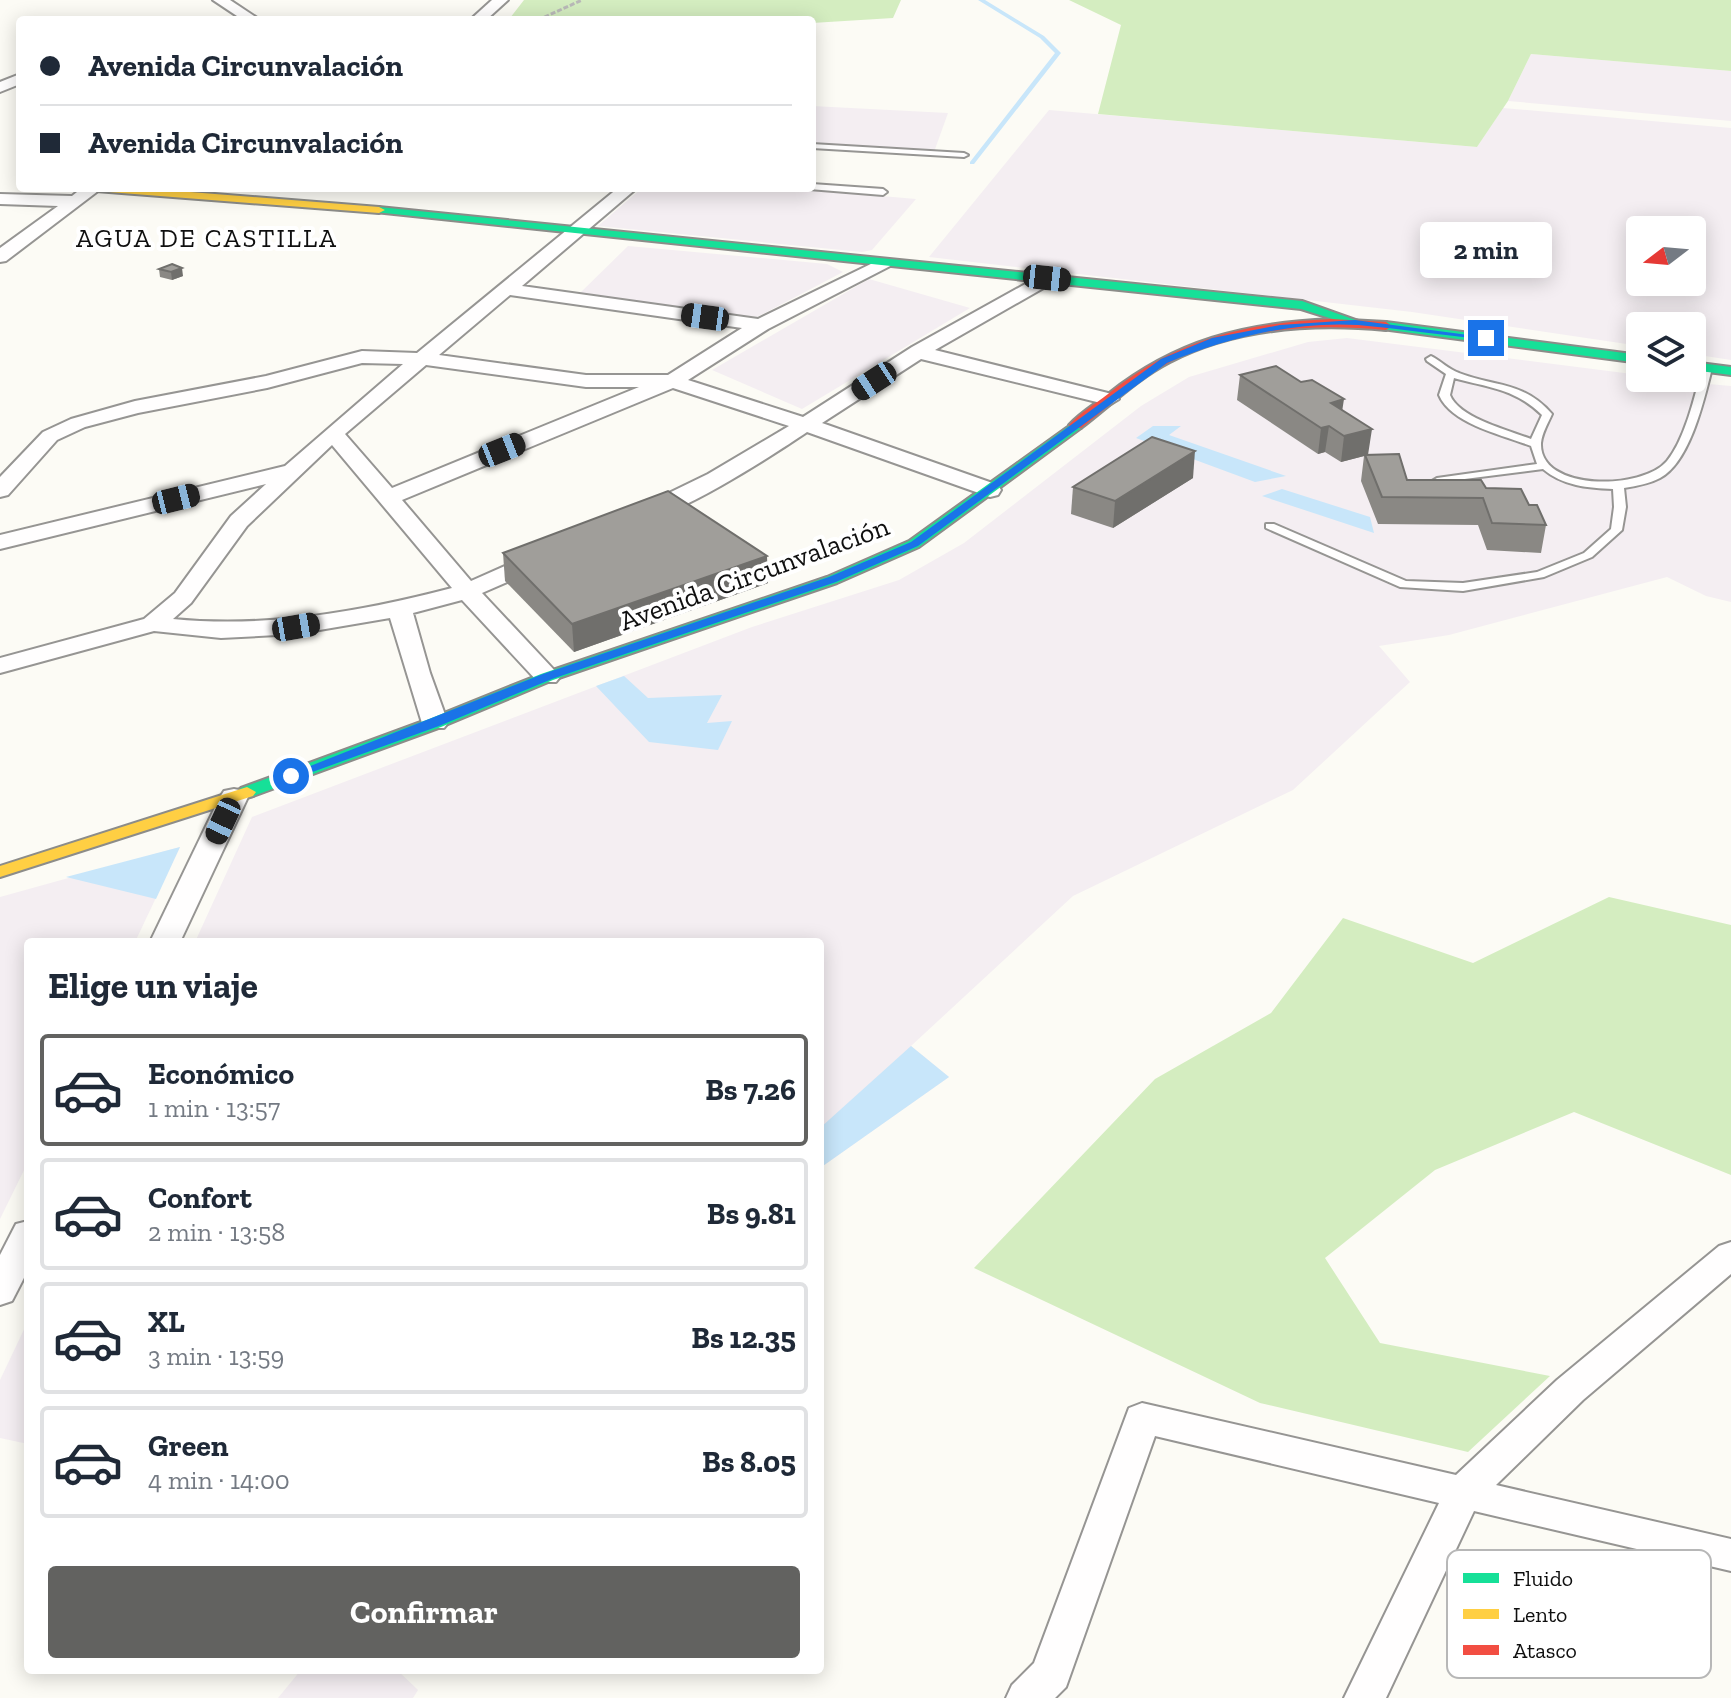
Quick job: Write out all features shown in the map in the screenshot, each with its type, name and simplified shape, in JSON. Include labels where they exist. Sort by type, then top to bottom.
[{"type":"main road","points":[[149,192],[341,206],[1302,305],[1355,322]]},
{"type":"main road","name":"Avenida Circunvalación","points":[[0,872],[234,797],[435,723],[547,677],[832,580],[914,544],[1164,361],[1212,341],[1280,327],[1355,322],[1626,357]]},
{"type":"main road","points":[[1706,368],[1731,371]]},
{"type":"street","points":[[220,0],[246,16]]},
{"type":"street","points":[[482,16],[501,0]]},
{"type":"street","points":[[0,256],[88,192]]},
{"type":"street","points":[[153,624],[183,598],[239,521],[333,433],[623,192]]},
{"type":"street","points":[[0,199],[76,201]]},
{"type":"street","points":[[389,497],[672,381],[761,325],[885,264]]},
{"type":"street","points":[[625,522],[692,494],[807,425],[918,352],[1047,278]]},
{"type":"street","points":[[506,289],[761,325]]},
{"type":"street","points":[[918,352],[1109,399]]},
{"type":"street","points":[[0,490],[50,436],[98,416],[267,382],[362,357],[423,359],[586,381],[672,381],[990,490]]},
{"type":"street","points":[[333,433],[467,591],[547,677]]},
{"type":"street","points":[[0,542],[293,471]]},
{"type":"street","points":[[0,666],[153,624],[221,631],[296,627],[400,609],[467,591],[559,550]]},
{"type":"street","points":[[400,609],[417,673],[435,723]]},
{"type":"street","points":[[167,938],[234,797]]},
{"type":"street","points":[[0,1292],[24,1241]]},
{"type":"street","points":[[1365,1698],[1463,1493],[1570,1390],[1726,1265]]},
{"type":"street","points":[[1027,1698],[1051,1674],[1142,1418],[1709,1550]]},
{"type":"street","points":[[1711,1550],[1731,1555]]},
{"type":"lane","points":[[816,146],[964,155]]},
{"type":"lane","points":[[816,187],[883,192]]},
{"type":"lane","points":[[1431,359],[1451,374],[1510,388],[1533,400],[1547,414],[1535,444],[1538,458],[1554,474],[1590,485],[1618,486],[1656,477],[1670,465],[1698,402],[1699,392]]},
{"type":"lane","points":[[1451,374],[1445,388],[1446,400],[1457,412],[1535,444]]},
{"type":"lane","points":[[1437,481],[1545,466]]},
{"type":"lane","points":[[1270,526],[1404,584],[1463,587],[1540,575],[1588,555],[1616,530],[1620,507],[1618,486]]},
{"type":"path","points":[[547,16],[582,0]]},
{"type":"shaded area","points":[[1531,54],[1731,71],[1731,121],[1508,101]]},
{"type":"shaded area","points":[[816,106],[948,113],[934,152],[816,145]]},
{"type":"shaded area","points":[[1503,108],[1731,128],[1731,360],[1706,356],[1706,312],[1626,312],[1626,344],[1412,312],[929,257],[1049,110],[1477,147]]},
{"type":"shaded area","points":[[816,190],[916,199],[872,250],[862,252],[598,226],[637,192]]},
{"type":"shaded area","points":[[628,246],[827,264],[843,272],[757,317],[579,294]]},
{"type":"shaded area","points":[[869,279],[970,308],[802,409],[712,370]]},
{"type":"shaded area","points":[[1347,338],[1626,373],[1626,392],[1706,392],[1706,384],[1731,386],[1731,602],[1706,596],[1667,577],[1449,635],[1379,646],[1410,682],[1293,790],[1073,896],[911,1046],[949,1077],[824,1165],[824,938],[197,938],[252,817],[752,627],[899,580],[964,543],[1141,406],[1189,377],[1308,342]]},
{"type":"shaded area","points":[[180,847],[137,938],[24,938],[24,1170],[0,1219],[0,897]]},
{"type":"shaded area","points":[[24,1329],[24,1443],[0,1438],[0,1380]]},
{"type":"shaded area","points":[[298,1674],[401,1674],[418,1690],[413,1698],[278,1698]]},
{"type":"green space","points":[[524,0],[901,0],[893,18],[816,23],[816,16],[512,16]]},
{"type":"green space","points":[[1069,0],[1731,0],[1731,71],[1531,54],[1508,101],[1477,147],[1098,114],[1121,25]]},
{"type":"green space","points":[[1609,897],[1731,925],[1731,1175],[1574,1112],[1435,1170],[1325,1258],[1380,1343],[1550,1376],[1468,1452],[1260,1403],[974,1268],[1155,1079],[1271,1013],[1343,918],[1473,963]]},
{"type":"water","points":[[1153,426],[1181,426],[1169,435],[1286,476],[1255,482],[1136,438]]},
{"type":"water","points":[[1282,489],[1370,517],[1374,533],[1262,496]]},
{"type":"water","points":[[624,676],[648,698],[722,695],[707,723],[732,721],[718,750],[649,742],[596,686]]},
{"type":"water","points":[[180,847],[156,899],[66,877]]},
{"type":"water","points":[[911,1046],[949,1077],[824,1165],[824,1124]]},
{"type":"building","points":[[172,264],[182,268],[171,272],[159,269]]},
{"type":"building","points":[[1276,366],[1301,382],[1312,380],[1344,399],[1331,403],[1372,429],[1344,436],[1329,426],[1321,428],[1240,375]]},
{"type":"building","points":[[1152,437],[1195,451],[1115,501],[1073,487]]},
{"type":"building","points":[[1399,454],[1407,480],[1481,480],[1486,488],[1521,489],[1529,505],[1537,505],[1546,525],[1492,523],[1483,498],[1382,497],[1365,455]]},
{"type":"building","points":[[668,491],[767,556],[572,624],[503,553]]},
{"type":"waterway","points":[[972,163],[1058,53],[1042,37],[981,0]]},
{"type":"traffic: fast","points":[[379,210],[1302,305],[1355,322]]},
{"type":"traffic: fast","points":[[1386,326],[1626,357]]},
{"type":"traffic: fast","points":[[1706,368],[1731,371]]},
{"type":"traffic: fast","points":[[247,792],[435,723],[547,677],[832,580],[914,544],[1076,425]]},
{"type":"traffic: slow","points":[[147,192],[379,210]]},
{"type":"traffic: slow","points":[[0,872],[247,792]]},
{"type":"traffic: jam","points":[[1076,425],[1153,367],[1217,340],[1244,332],[1302,324],[1386,326]]},
{"type":"district","name":"AGUA DE CASTILLA","points":[[207,238]]},
{"type":"route","points":[[291,776],[435,723],[547,677],[832,580],[914,544],[1164,361],[1212,341],[1280,327],[1355,322],[1486,338]]}]
